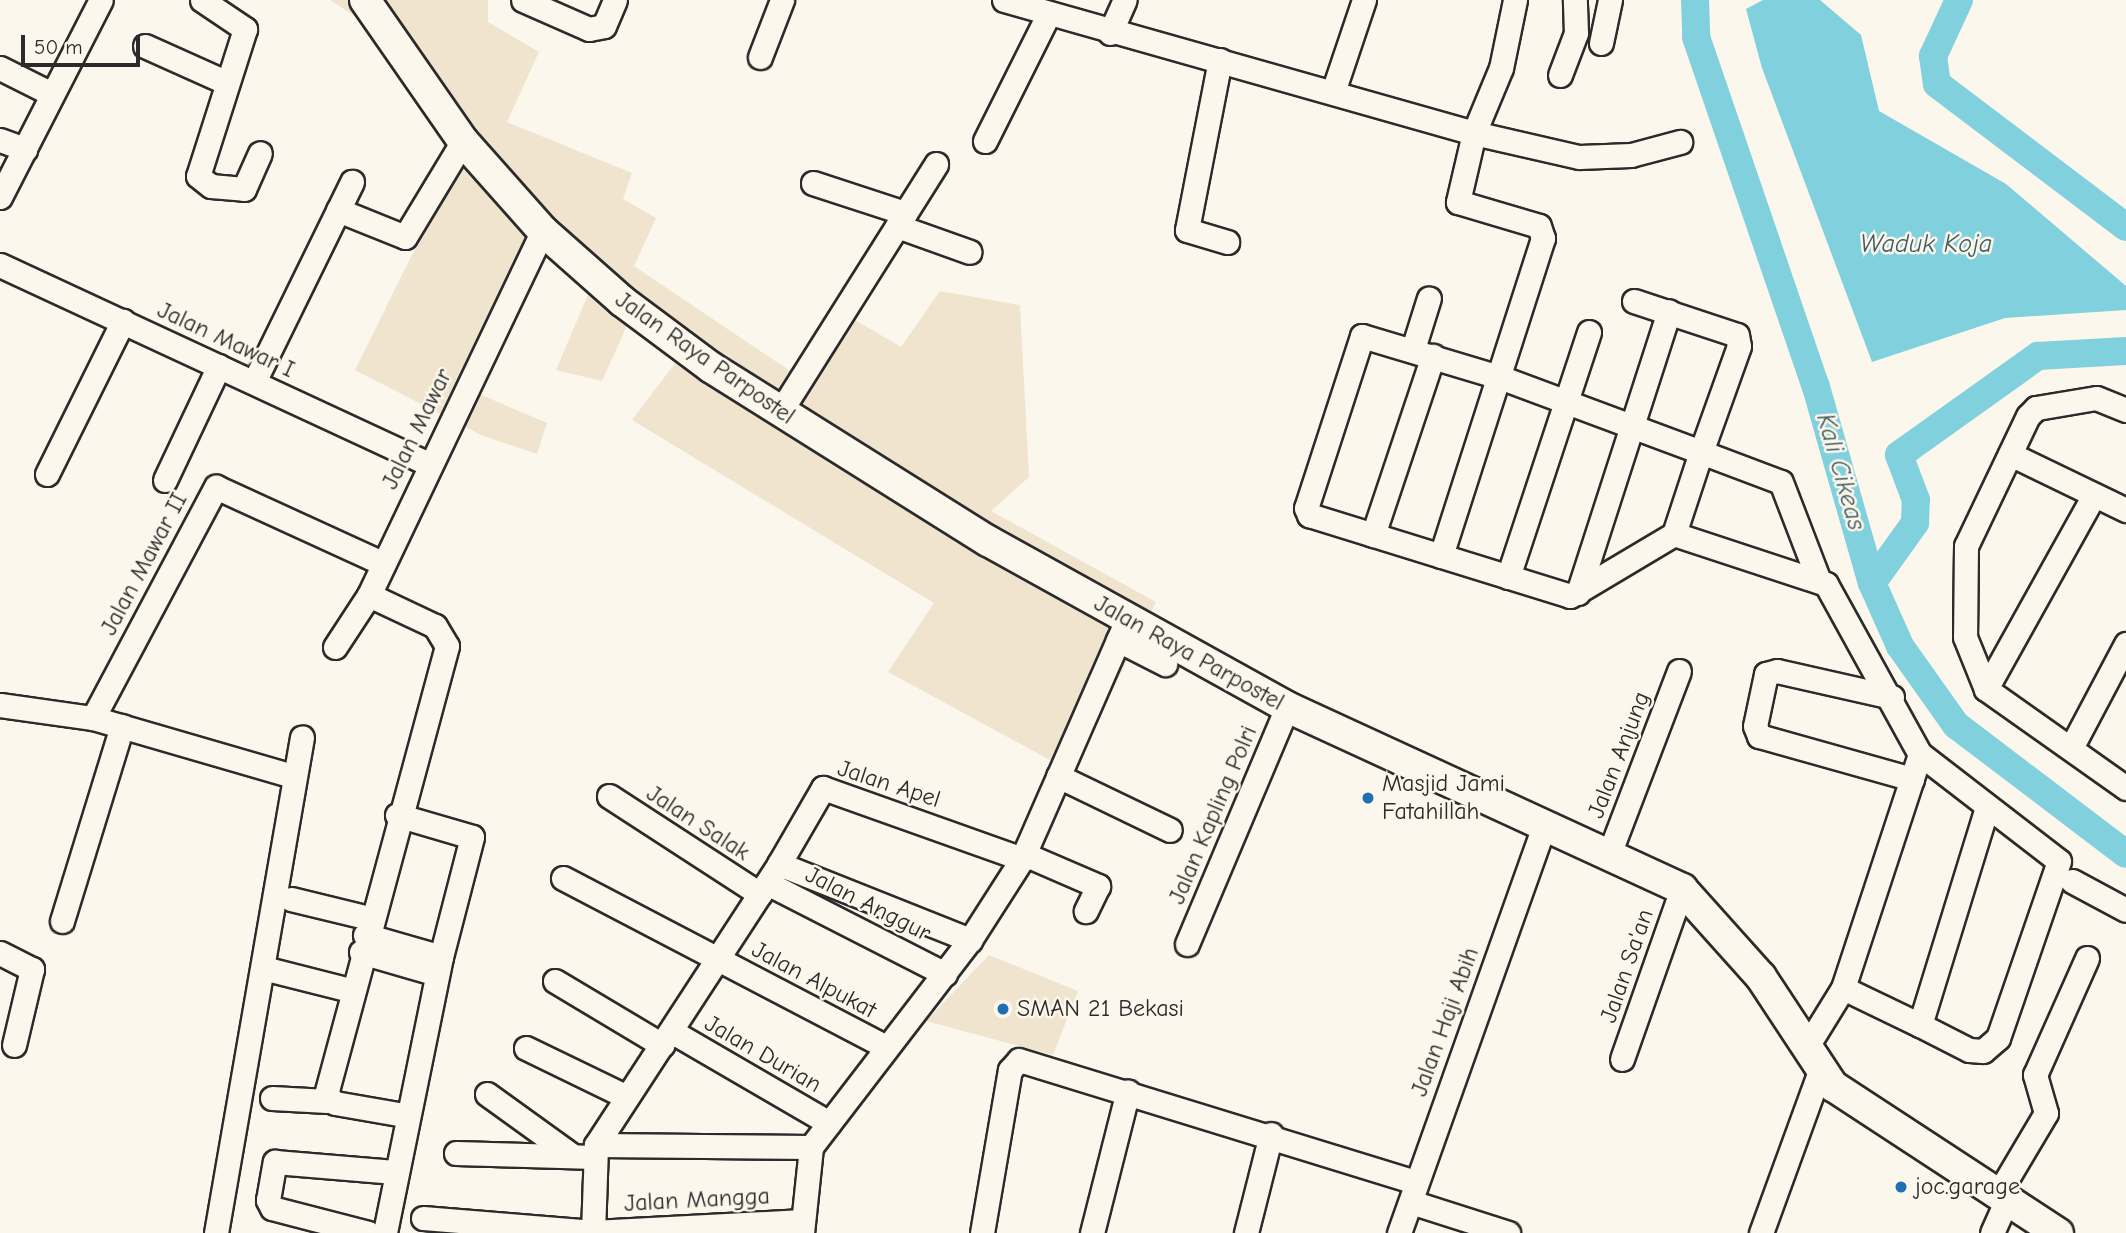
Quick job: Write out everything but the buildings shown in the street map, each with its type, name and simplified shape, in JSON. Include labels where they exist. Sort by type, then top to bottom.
[{"type":"main road","name":"Jalan Raya Parpostel","points":[[365,0],[463,141],[544,231],[622,302],[779,412],[1122,630],[1543,829],[1682,889],[1725,930],[1813,1059],[1920,1147],[2058,1233]]},
{"type":"street","points":[[0,197],[101,0]]},
{"type":"street","points":[[202,0],[245,29],[225,82],[198,176],[211,186],[244,189],[260,153]]},
{"type":"street","points":[[523,0],[589,29],[604,26],[615,0]]},
{"type":"street","points":[[760,57],[782,0]]},
{"type":"street","points":[[1004,0],[1047,17],[1334,89],[1474,133],[1579,157],[1630,155],[1680,142]]},
{"type":"street","points":[[1110,33],[1125,0]]},
{"type":"street","points":[[1334,89],[1364,0]]},
{"type":"street","points":[[1441,556],[1543,238],[1539,226],[1458,202],[1474,133],[1501,68],[1515,0]]},
{"type":"street","points":[[1560,75],[1576,33],[1575,0]]},
{"type":"street","points":[[1601,43],[1610,0]]},
{"type":"street","points":[[985,141],[1047,17]]},
{"type":"street","points":[[145,46],[225,82]]},
{"type":"street","points":[[1220,60],[1187,230],[1227,242]]},
{"type":"street","points":[[0,68],[52,93]]},
{"type":"street","points":[[0,140],[25,149]]},
{"type":"street","points":[[338,210],[405,237],[463,141]]},
{"type":"street","points":[[779,412],[936,164]]},
{"type":"street","points":[[254,383],[352,183]]},
{"type":"street","points":[[813,183],[970,252]]},
{"type":"street","name":"Jalan Mawar","points":[[335,647],[369,596],[429,464],[544,231]]},
{"type":"street","name":"Jalan Mawar I","points":[[0,265],[429,464]]},
{"type":"street","points":[[1373,535],[1423,352],[1429,298]]},
{"type":"street","points":[[1634,301],[1731,330],[1738,339],[1701,452],[1674,534],[1578,593],[1508,577],[1309,515],[1306,501],[1356,341],[1376,336],[1633,425],[1701,452],[1781,482],[1819,581],[1892,697],[1920,754],[2059,861],[1998,1038],[1983,1051],[1969,1050],[1843,988]]},
{"type":"street","points":[[1578,593],[1669,311]]},
{"type":"street","points":[[47,474],[123,321]]},
{"type":"street","points":[[1508,577],[1589,332]]},
{"type":"street","points":[[165,480],[219,366]]},
{"type":"street","points":[[2126,410],[2095,398],[2036,408],[2010,454],[1966,546],[1965,637],[1986,689],[2126,788]]},
{"type":"street","points":[[2010,454],[2126,510]]},
{"type":"street","name":"Jalan Mawar II","points":[[93,718],[216,487],[382,563]]},
{"type":"street","points":[[1986,689],[2094,495]]},
{"type":"street","points":[[1674,534],[1819,581]]},
{"type":"street","points":[[327,1101],[365,935],[447,646],[435,625],[369,596]]},
{"type":"street","points":[[802,1227],[811,1147],[970,940],[1023,856],[1122,630],[1165,664]]},
{"type":"street","points":[[2071,748],[2126,644]]},
{"type":"street","name":"Jalan Anjung","points":[[1608,857],[1679,671]]},
{"type":"street","points":[[1892,697],[1777,671],[1766,674],[1755,726],[1759,736],[1912,779]]},
{"type":"street","points":[[0,705],[93,718],[292,776]]},
{"type":"street","name":"Jalan Kapling Polri","points":[[1187,944],[1287,706]]},
{"type":"street","points":[[62,921],[122,726]]},
{"type":"street","points":[[216,1233],[292,776],[302,737]]},
{"type":"street","points":[[1761,1233],[1813,1059],[1843,988],[1920,754]]},
{"type":"street","points":[[1058,776],[1170,830]]},
{"type":"street","name":"Jalan Apel","points":[[769,880],[823,788],[1023,856]]},
{"type":"street","name":"Jalan Salak","points":[[609,796],[769,880]]},
{"type":"street","points":[[1920,1025],[1987,807]]},
{"type":"street","points":[[385,1233],[404,1115],[472,837],[397,815]]},
{"type":"street","name":"Jalan Haji Abih","points":[[1399,1233],[1543,829]]},
{"type":"street","points":[[1023,856],[1098,886],[1086,911]]},
{"type":"street","name":"Jalan Alpukat","points":[[563,878],[886,1047]]},
{"type":"street","points":[[593,1232],[588,1153],[769,880],[970,940]]},
{"type":"street","name":"Jalan Anggur","points":[[769,880],[945,974]]},
{"type":"street","points":[[2072,881],[2126,911]]},
{"type":"street","name":"Jalan Sa'an","points":[[1622,1059],[1682,889]]},
{"type":"street","points":[[291,899],[365,935],[439,966]]},
{"type":"street","points":[[0,953],[32,969],[14,1045]]},
{"type":"street","points":[[1992,1233],[2003,1197],[2046,1113],[2035,1075],[2087,958]]},
{"type":"street","points":[[271,970],[351,990]]},
{"type":"street","name":"Jalan Durian","points":[[555,981],[829,1123]]},
{"type":"street","points":[[526,1048],[627,1097]]},
{"type":"street","points":[[982,1233],[1010,1070],[1019,1060],[1271,1133],[1508,1233]]},
{"type":"street","points":[[1092,1233],[1128,1091]]},
{"type":"street","points":[[487,1094],[588,1153]]},
{"type":"street","points":[[272,1098],[327,1101],[404,1115]]},
{"type":"street","points":[[1246,1233],[1271,1133]]},
{"type":"street","points":[[456,1153],[588,1153],[811,1147]]},
{"type":"street","points":[[368,1233],[272,1208],[268,1200],[275,1162],[395,1172]]},
{"type":"street","name":"Jalan Mangga","points":[[423,1218],[593,1232],[802,1227]]},
{"type":"shaded area","points":[[330,0],[488,0],[488,22],[539,52],[507,122],[632,173],[623,199],[656,218],[634,266],[811,385],[855,320],[901,347],[940,291],[1020,305],[1029,477],[991,511],[1156,602],[1072,772],[888,672],[934,603],[632,420],[682,354],[630,319],[602,381],[556,370],[598,271],[548,229],[477,393],[547,423],[537,454],[483,436],[355,370],[465,148],[382,34]]},
{"type":"shaded area","name":"SMAN 21 Bekasi","points":[[989,955],[1078,991],[1053,1055],[926,1021]]},
{"type":"water","name":"Waduk Koja","points":[[1763,0],[1820,0],[1861,35],[1879,111],[2006,184],[2126,286],[2126,310],[2005,318],[1872,362],[1762,68],[1746,9]]},
{"type":"waterway","name":"Kali Cikeas","points":[[1695,0],[1696,37],[1816,387],[1872,583],[1900,646],[1956,725],[2126,854]]},
{"type":"waterway","points":[[1959,0],[1933,56],[1937,84],[2126,227]]},
{"type":"waterway","points":[[1872,583],[1915,523],[1916,500],[1899,455],[2038,356],[2126,351]]},
{"type":"place","name":"Masjid Jami Fatahillah","points":[[1368,798]]},
{"type":"place","name":"SMAN 21 Bekasi","points":[[1003,1009]]},
{"type":"place","name":"joc.garage","points":[[1901,1187]]}]
